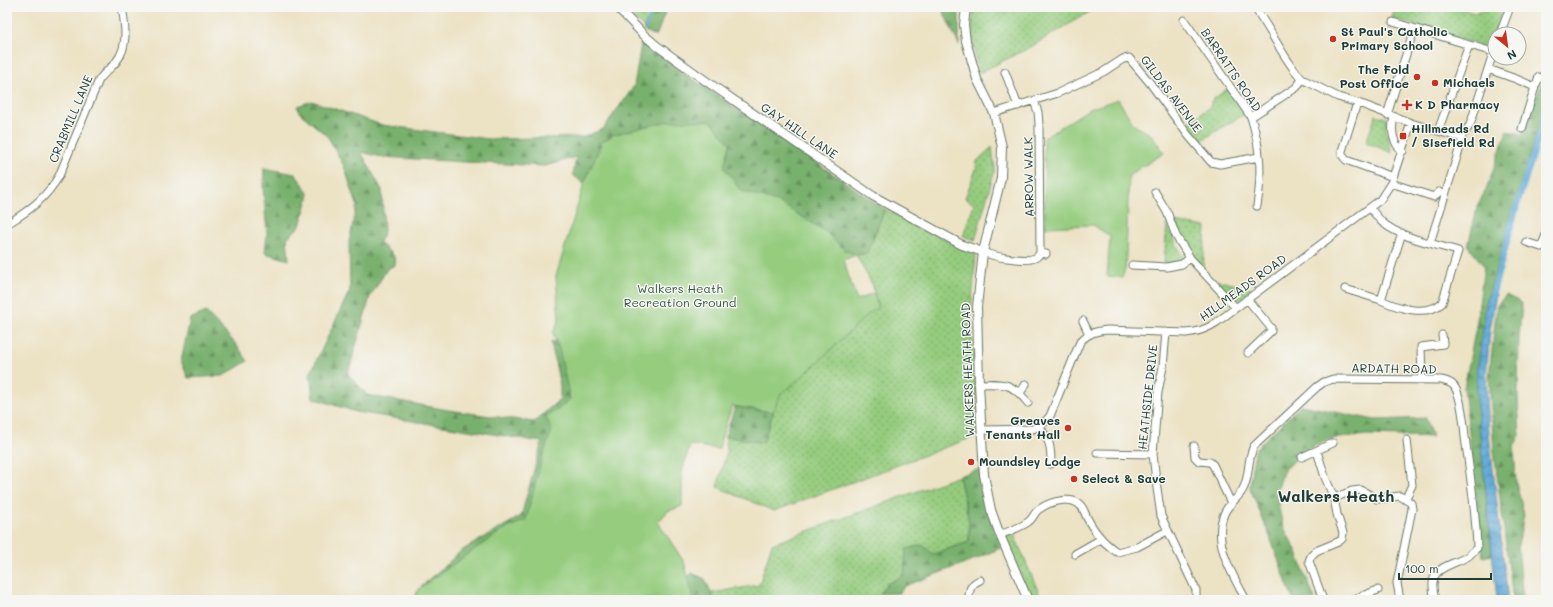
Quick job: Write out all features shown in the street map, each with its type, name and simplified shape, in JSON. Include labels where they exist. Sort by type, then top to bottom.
[{"type":"street","name":"CRABMILL LANE","points":[[7,224],[37,203],[50,191],[59,176],[99,80],[104,72],[118,60],[124,47],[125,31],[122,7]]},
{"type":"street","name":"GAY HILL LANE","points":[[617,7],[657,46],[706,82],[873,196],[962,245],[984,252]]},
{"type":"street","name":"WALKERS HEATH ROAD","points":[[966,7],[964,26],[966,41],[977,79],[994,113],[1002,147],[1001,178],[984,252],[977,307],[979,384],[984,475],[991,510],[1028,600]]},
{"type":"street","points":[[1254,7],[1264,19],[1289,63],[1302,79],[1338,97],[1390,116],[1453,136],[1461,135],[1470,125],[1489,66]]},
{"type":"street","points":[[1503,26],[1510,7]]},
{"type":"street","name":"BARRATTS ROAD","points":[[1184,20],[1251,117],[1255,130],[1261,182],[1257,206]]},
{"type":"street","points":[[1392,22],[1469,45],[1487,48]]},
{"type":"street","points":[[1403,151],[1399,149],[1394,137],[1390,116],[1414,29]]},
{"type":"street","points":[[1438,131],[1469,45]]},
{"type":"street","name":"GILDAS AVENUE","points":[[994,113],[1076,86],[1123,59],[1129,58],[1150,83],[1188,135],[1211,162],[1220,164],[1259,157]]},
{"type":"street","points":[[1488,69],[1535,87]]},
{"type":"street","points":[[1005,72],[1018,106]]},
{"type":"street","points":[[1522,129],[1539,77]]},
{"type":"street","points":[[1251,117],[1297,87],[1302,79]]},
{"type":"street","name":"ARROW WALK","points":[[984,252],[1003,258],[1031,259],[1043,253],[1039,124],[1038,112],[1034,101]]},
{"type":"street","points":[[1357,103],[1342,151],[1342,155],[1346,160],[1434,197],[1439,192]]},
{"type":"street","name":"HILLMEADS ROAD","points":[[1089,334],[1097,331],[1108,330],[1186,333],[1205,330],[1380,200],[1392,180],[1403,151],[1411,123]]},
{"type":"street","points":[[1430,243],[1462,141],[1461,135]]},
{"type":"street","points":[[1155,192],[1167,212],[1176,236],[1190,258],[1236,308]]},
{"type":"street","points":[[1345,289],[1406,309],[1422,310],[1438,306],[1442,303],[1458,252],[1402,234],[1382,222],[1370,208]]},
{"type":"street","points":[[1381,300],[1402,234]]},
{"type":"street","points":[[1526,242],[1541,247],[1546,235]]},
{"type":"street","points":[[1132,265],[1167,268],[1182,264],[1190,258]]},
{"type":"street","points":[[1247,299],[1271,328],[1271,331],[1248,353]]},
{"type":"street","points":[[982,430],[1026,430],[1039,426],[1045,422],[1050,416],[1080,342],[1089,334],[1083,321]]},
{"type":"street","name":"HEATHSIDE DRIVE","points":[[1166,332],[1164,367],[1158,392],[1153,454],[1161,516],[1196,590],[1196,600]]},
{"type":"street","points":[[1422,380],[1421,347],[1443,344],[1442,334]]},
{"type":"street","name":"ARDATH ROAD","points":[[1246,600],[1224,556],[1221,524],[1224,513],[1230,503],[1241,494],[1247,481],[1250,454],[1254,446],[1305,397],[1324,382],[1333,379],[1422,380],[1448,382],[1454,387],[1458,394],[1476,521],[1477,548],[1467,557],[1444,566],[1436,572],[1432,590],[1435,600]]},
{"type":"street","points":[[979,384],[1008,385],[1020,393],[1028,403]]},
{"type":"street","points":[[1020,393],[1026,384]]},
{"type":"street","points":[[1039,426],[1047,436],[1050,445],[1051,464]]},
{"type":"street","points":[[1406,498],[1412,485],[1407,440]]},
{"type":"street","points":[[1302,457],[1333,443]]},
{"type":"street","points":[[1194,446],[1195,457],[1199,461],[1210,462],[1214,466],[1230,503]]},
{"type":"street","points":[[1317,451],[1325,477],[1334,498],[1343,533],[1342,539],[1332,546],[1316,551],[1311,556],[1309,561],[1323,600]]},
{"type":"street","points":[[1097,453],[1153,454]]},
{"type":"street","points":[[1334,498],[1352,491],[1361,490],[1377,499],[1400,496],[1406,498],[1411,503],[1412,509],[1398,583],[1400,600]]},
{"type":"street","points":[[1000,535],[1028,523],[1039,510],[1052,503],[1069,500],[1077,503],[1084,510],[1091,526],[1101,539],[1117,552],[1137,547],[1167,531]]},
{"type":"street","points":[[1074,554],[1101,539]]},
{"type":"street","points":[[969,600],[970,588],[975,579]]},
{"type":"street","points":[[1350,600],[1378,590]]},
{"type":"green space","points":[[622,7],[654,7],[645,29]]},
{"type":"green space","points":[[654,7],[667,7],[656,37],[643,30]]},
{"type":"green space","points":[[941,7],[959,7],[959,45]]},
{"type":"green space","points":[[974,7],[1090,7],[1091,11],[1029,48],[979,73],[973,40],[972,24]]},
{"type":"green space","points":[[1395,7],[1455,7],[1475,13],[1486,10],[1487,7],[1503,7],[1497,26],[1487,26],[1487,47],[1392,18]]},
{"type":"green space","points":[[642,38],[687,75],[885,209],[867,253],[856,255],[844,250],[826,232],[780,203],[741,191],[724,167],[730,144],[584,184],[573,175],[576,157],[545,166],[382,157],[361,152],[382,190],[384,232],[379,242],[394,256],[395,265],[387,269],[370,297],[348,374],[367,395],[448,410],[534,422],[560,399],[560,386],[551,342],[565,338],[575,391],[542,511],[430,600],[412,600],[421,587],[461,551],[521,516],[542,442],[356,412],[313,398],[310,374],[350,290],[349,242],[357,205],[344,166],[328,137],[300,113],[297,106],[312,101],[382,125],[489,139],[583,137],[603,129],[634,86]]},
{"type":"green space","points":[[1546,69],[1546,102],[1486,304],[1477,405],[1492,555],[1483,557],[1464,388],[1476,327],[1484,266],[1468,246],[1478,204],[1486,190],[1507,131],[1524,134]]},
{"type":"green space","points":[[1227,89],[1244,114],[1199,142],[1185,125],[1211,106],[1211,101]]},
{"type":"green space","points":[[1118,99],[1134,125],[1152,135],[1164,153],[1129,175],[1126,256],[1125,270],[1122,278],[1107,276],[1110,236],[1093,225],[1045,227],[1044,138],[1089,109]]},
{"type":"green space","points":[[1376,115],[1386,118],[1387,120],[1386,133],[1392,153],[1366,142]]},
{"type":"green space","name":"Walkers Heath Recreation Ground","points":[[669,121],[711,121],[730,144],[724,167],[741,191],[780,203],[826,232],[844,250],[856,255],[843,260],[857,300],[874,293],[878,307],[865,317],[814,366],[780,395],[773,412],[732,406],[719,449],[690,445],[682,472],[682,506],[668,511],[658,522],[684,562],[694,600],[412,600],[421,587],[503,530],[526,520],[542,458],[552,431],[546,416],[559,409],[570,399],[559,348],[553,333],[559,320],[556,276],[584,184],[602,142],[613,135]]},
{"type":"green space","points":[[992,147],[995,169],[975,240],[963,236],[974,204],[965,198],[976,169],[977,161]]},
{"type":"green space","points":[[264,168],[295,174],[309,195],[300,226],[287,238],[289,260],[265,253],[267,234],[263,188]]},
{"type":"green space","points":[[885,209],[976,255],[971,312],[979,435],[774,511],[717,487],[727,451],[725,436],[763,442],[779,395],[814,366],[865,317],[878,307],[872,284],[856,255],[867,253]]},
{"type":"green space","points":[[1174,222],[1206,227],[1203,268],[1192,254]]},
{"type":"green space","points":[[1167,224],[1184,260],[1181,262],[1164,263]]},
{"type":"green space","points":[[1216,280],[1253,289],[1244,297],[1236,300],[1226,293]]},
{"type":"green space","points":[[1506,295],[1522,303],[1519,338],[1518,398],[1520,435],[1514,446],[1516,482],[1524,515],[1518,545],[1523,600],[1513,600],[1494,451],[1489,377],[1497,305]]},
{"type":"green space","points":[[206,312],[235,343],[248,361],[223,376],[188,378],[181,361],[190,319]]},
{"type":"green space","points":[[1301,405],[1375,420],[1426,418],[1432,437],[1367,435],[1330,439],[1304,451],[1283,472],[1276,495],[1283,526],[1296,550],[1315,600],[1293,600],[1250,488],[1256,448]]},
{"type":"green space","points":[[735,407],[773,412],[763,443],[725,436]]},
{"type":"green space","points":[[980,469],[981,492],[1001,548],[905,586],[899,593],[880,594],[887,584],[904,575],[906,549],[923,545],[933,554],[969,542],[969,521],[959,476]]},
{"type":"green space","points":[[959,476],[969,521],[969,542],[933,554],[904,575],[887,584],[880,594],[870,600],[714,600],[712,593],[759,585],[772,544]]},
{"type":"green space","points":[[1013,532],[1042,600],[1031,600],[1004,535]]},
{"type":"green space","points":[[692,573],[705,579],[714,600],[684,600],[683,582]]},
{"type":"water","points":[[1489,293],[1496,294],[1490,331],[1486,377],[1489,434],[1508,600],[1497,600],[1477,405],[1477,375],[1486,304]]},
{"type":"waterway","points":[[645,29],[654,7]]},
{"type":"waterway","points":[[1491,300],[1518,202],[1546,115]]},
{"type":"place","name":"St Paul's Catholic Primary School","points":[[1333,39]]},
{"type":"place","name":"The Fold Post Office","points":[[1417,77]]},
{"type":"place","name":"Michaels","points":[[1435,83]]},
{"type":"place","name":"K D Pharmacy","points":[[1407,105]]},
{"type":"place","name":"Hillmeads Rd / Sisefield Rd","points":[[1403,136]]},
{"type":"place","name":"Greaves Tenants Hall","points":[[1068,428]]},
{"type":"place","name":"Moundsley Lodge","points":[[971,462]]},
{"type":"place","name":"Select & Save","points":[[1074,479]]},
{"type":"district","name":"Walkers Heath","points":[[1336,496]]}]
